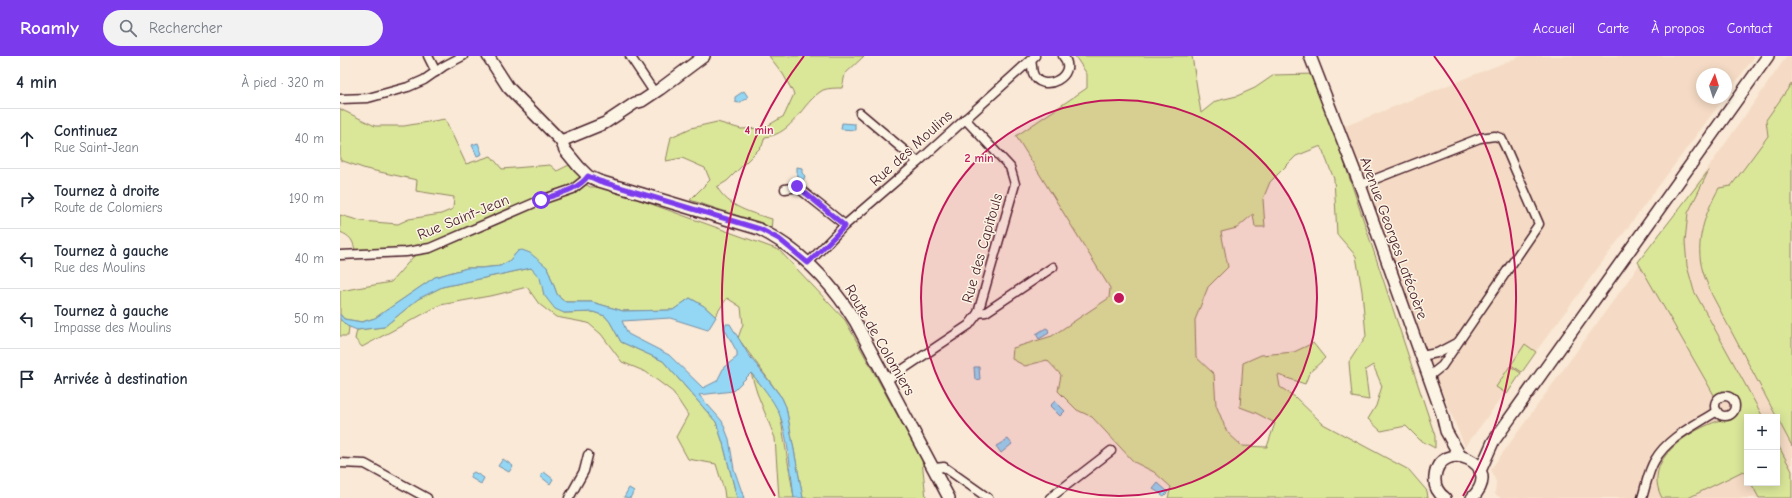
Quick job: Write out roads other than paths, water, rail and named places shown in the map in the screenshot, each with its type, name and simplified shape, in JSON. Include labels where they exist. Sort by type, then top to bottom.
[{"type":"main road","name":"Route de Colomiers","points":[[488,56],[508,87],[561,141],[572,159],[588,176],[599,181],[760,229],[779,239],[824,277],[842,301],[887,380],[935,468],[949,498]]},
{"type":"main road","points":[[561,141],[605,123],[635,103],[642,101],[704,56]]},
{"type":"main road","name":"Avenue Georges Latécoère","points":[[1310,56],[1360,185],[1446,431],[1463,456],[1472,460],[1480,471]]},
{"type":"main road","points":[[1472,498],[1478,492],[1481,484],[1482,477],[1480,471],[1493,442],[1768,56]]},
{"type":"main road","name":"Avenue Georges Latécoère","points":[[1445,460],[1446,431]]},
{"type":"main road","points":[[1440,496],[1435,481],[1435,474],[1440,464],[1452,456],[1463,456],[1481,451],[1486,445],[1493,442]]},
{"type":"street","points":[[428,56],[436,72]]},
{"type":"street","points":[[340,99],[368,98],[385,94],[424,80],[463,56]]},
{"type":"street","points":[[630,56],[654,92]]},
{"type":"street","points":[[1033,58],[1034,74],[1043,82],[1050,84],[1057,82],[1065,73],[1067,67],[1063,56]]},
{"type":"street","name":"Rue des Moulins","points":[[808,263],[845,226],[918,162],[1020,68],[1033,58]]},
{"type":"street","points":[[1014,62],[1020,68]]},
{"type":"street","points":[[860,113],[918,162]]},
{"type":"street","name":"Rue des Capitouls","points":[[887,380],[969,325],[978,313],[1015,184],[1010,167],[965,119]]},
{"type":"street","points":[[1360,185],[1480,138],[1495,136],[1501,138],[1539,224],[1442,366],[1428,377]]},
{"type":"street","name":"Rue Saint-Jean","points":[[340,255],[406,252],[430,248],[541,200],[573,188],[588,176]]},
{"type":"street","points":[[785,189],[797,186],[845,226]]},
{"type":"street","points":[[978,313],[986,312],[1053,267]]},
{"type":"street","points":[[1421,356],[1437,353],[1459,342]]},
{"type":"street","points":[[1642,498],[1654,461],[1661,451],[1671,441],[1717,411]]},
{"type":"street","points":[[1050,498],[1111,452]]},
{"type":"street","points":[[568,498],[584,471],[588,455]]},
{"type":"street","points":[[340,463],[365,464],[427,498]]},
{"type":"street","points":[[935,468],[944,467],[988,498]]},
{"type":"street","points":[[1480,498],[1481,484]]},
{"type":"water","points":[[744,91],[748,97],[739,103],[735,102],[735,97]]},
{"type":"water","points":[[842,123],[855,124],[855,130],[841,129]]},
{"type":"water","points":[[478,143],[482,154],[477,156],[472,145]]},
{"type":"water","points":[[797,167],[802,168],[802,173],[805,176],[803,181],[797,175]]},
{"type":"water","points":[[522,250],[530,253],[547,267],[557,294],[566,302],[592,302],[623,311],[673,310],[690,298],[704,306],[716,317],[708,330],[670,318],[622,321],[628,334],[669,355],[703,388],[717,381],[724,367],[737,357],[737,352],[724,328],[726,324],[730,324],[748,354],[782,398],[786,407],[803,498],[794,498],[787,443],[779,413],[763,387],[751,373],[733,391],[699,395],[722,421],[729,439],[734,469],[744,498],[737,498],[716,422],[663,361],[621,342],[605,316],[593,312],[564,313],[555,309],[544,295],[540,278],[531,268],[442,287],[418,299],[384,327],[357,330],[347,326],[340,319],[340,314],[344,319],[362,322],[375,318],[435,277],[467,268],[500,266],[509,261],[518,251]]},
{"type":"water","points":[[1046,328],[1048,329],[1049,333],[1039,339],[1036,334]]},
{"type":"water","points":[[974,367],[979,367],[980,379],[975,380]]},
{"type":"water","points":[[1055,401],[1065,411],[1060,416],[1050,406]]},
{"type":"water","points":[[1008,439],[1012,444],[1001,453],[996,446]]},
{"type":"water","points":[[503,459],[513,466],[509,472],[498,466]]},
{"type":"water","points":[[474,472],[484,478],[481,484],[471,478],[471,474]]},
{"type":"water","points":[[544,472],[553,479],[550,484],[540,476]]},
{"type":"water","points":[[1158,483],[1168,492],[1164,496],[1153,489]]},
{"type":"water","points":[[629,488],[634,491],[630,498],[624,497]]}]
